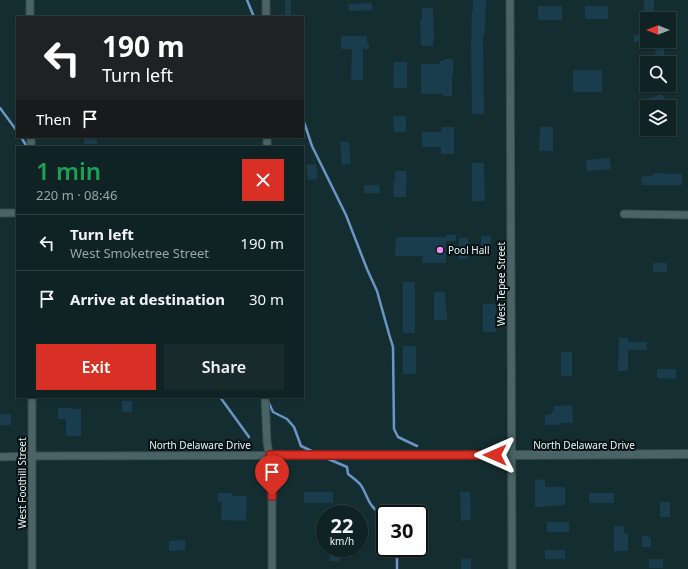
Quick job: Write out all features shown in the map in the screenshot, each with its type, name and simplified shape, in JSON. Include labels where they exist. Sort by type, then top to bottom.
[{"type":"street","points":[[30,0],[30,16]]},
{"type":"street","points":[[266,0],[266,16]]},
{"type":"street","name":"West Tepee Street","points":[[510,0],[512,569]]},
{"type":"street","points":[[0,213],[16,213]]},
{"type":"street","points":[[624,214],[688,215]]},
{"type":"street","name":"West Foothill Street","points":[[32,398],[32,569]]},
{"type":"street","points":[[265,398],[272,470],[272,569]]},
{"type":"street","name":"North Delaware Drive","points":[[0,457],[688,454]]},
{"type":"building","points":[[285,0],[291,0],[291,16],[285,16]]},
{"type":"building","points":[[473,0],[486,0],[483,37],[484,114],[472,114],[471,44]]},
{"type":"building","points":[[644,0],[654,0],[654,12],[643,12]]},
{"type":"building","points":[[372,3],[373,10],[349,11],[348,4]]},
{"type":"building","points":[[538,6],[562,6],[562,20],[538,20]]},
{"type":"building","points":[[585,6],[608,6],[608,19],[585,19]]},
{"type":"building","points":[[422,8],[433,8],[433,46],[421,46],[420,20],[422,20]]},
{"type":"building","points":[[634,35],[640,35],[640,42],[634,42]]},
{"type":"building","points":[[341,36],[367,36],[369,49],[363,49],[363,80],[351,80],[352,49],[341,49]]},
{"type":"building","points":[[664,49],[664,56],[656,56],[655,50]]},
{"type":"building","points":[[444,59],[453,59],[452,96],[443,96],[443,94],[421,94],[421,64],[440,64],[440,61],[444,61]]},
{"type":"building","points":[[394,62],[407,62],[407,88],[393,88]]},
{"type":"building","points":[[573,70],[602,70],[602,92],[573,92]]},
{"type":"building","points":[[662,94],[665,100],[646,100]]},
{"type":"building","points":[[393,116],[406,116],[406,132],[394,132]]},
{"type":"building","points":[[442,127],[454,127],[454,154],[441,154],[441,147],[422,147],[422,132],[441,132]]},
{"type":"building","points":[[540,127],[553,127],[553,151],[539,151]]},
{"type":"building","points":[[85,138],[97,138],[97,144],[84,144]]},
{"type":"building","points":[[340,142],[349,142],[351,164],[342,165]]},
{"type":"building","points":[[610,158],[611,169],[587,171],[586,160]]},
{"type":"building","points":[[472,163],[484,163],[485,201],[472,201]]},
{"type":"building","points":[[316,164],[318,178],[308,180],[306,165]]},
{"type":"building","points":[[396,171],[406,171],[406,197],[394,197],[393,182],[395,182]]},
{"type":"building","points":[[654,173],[682,174],[682,185],[642,185],[641,177],[654,175]]},
{"type":"building","points":[[364,185],[379,185],[380,193],[364,193]]},
{"type":"building","points":[[446,235],[456,235],[456,241],[446,241],[446,263],[422,263],[423,256],[395,256],[396,237],[446,237]]},
{"type":"building","points":[[481,236],[491,236],[490,253],[482,253]]},
{"type":"building","points":[[459,238],[468,238],[468,259],[459,259]]},
{"type":"building","points":[[653,263],[667,263],[667,272],[653,272]]},
{"type":"building","points":[[403,282],[415,282],[415,333],[403,333]]},
{"type":"building","points":[[434,292],[445,292],[447,320],[434,320]]},
{"type":"building","points":[[483,304],[496,304],[496,332],[483,332]]},
{"type":"building","points":[[619,338],[628,338],[628,342],[647,342],[647,350],[628,350],[628,371],[618,371]]},
{"type":"building","points":[[403,346],[416,346],[416,374],[403,374]]},
{"type":"building","points":[[561,352],[572,352],[572,376],[561,376]]},
{"type":"building","points":[[657,369],[676,369],[676,379],[657,378]]},
{"type":"building","points":[[122,401],[132,401],[132,412],[122,412]]},
{"type":"building","points":[[572,405],[573,423],[545,425],[545,415],[552,414],[552,411],[554,411],[554,406]]},
{"type":"building","points":[[58,408],[81,409],[81,436],[66,436],[66,419],[58,419]]},
{"type":"building","points":[[0,414],[11,414],[11,425],[0,425]]},
{"type":"building","points":[[545,479],[545,487],[565,487],[565,505],[535,507],[535,480]]},
{"type":"building","points":[[304,492],[333,492],[333,503],[304,503]]},
{"type":"building","points":[[460,492],[470,492],[471,520],[461,521]]},
{"type":"building","points":[[218,493],[232,493],[232,496],[247,496],[246,521],[221,520],[222,502],[218,502]]},
{"type":"building","points":[[589,493],[614,493],[614,503],[589,503]]},
{"type":"building","points":[[660,502],[670,502],[670,517],[660,517]]},
{"type":"building","points":[[547,522],[569,522],[569,532],[547,532]]},
{"type":"building","points":[[614,526],[624,526],[624,533],[628,533],[628,551],[614,551]]},
{"type":"building","points":[[642,536],[651,537],[651,547],[642,547]]},
{"type":"building","points":[[185,540],[185,550],[169,551],[169,541]]},
{"type":"building","points":[[545,550],[565,550],[565,559],[545,559]]},
{"type":"building","points":[[330,557],[340,557],[340,561],[330,561]]},
{"type":"building","points":[[471,558],[471,569],[461,569],[461,559]]},
{"type":"building","points":[[649,559],[663,559],[663,568],[649,568]]},
{"type":"waterway","points":[[247,0],[254,16]]},
{"type":"waterway","points":[[0,108],[16,130]]},
{"type":"waterway","points":[[304,122],[312,146],[346,215],[377,291],[393,347],[394,429],[398,437],[417,446]]},
{"type":"waterway","points":[[22,138],[26,146]]},
{"type":"waterway","points":[[221,398],[249,437]]},
{"type":"waterway","points":[[267,399],[273,412],[287,419],[294,427],[301,446],[316,453]]},
{"type":"waterway","points":[[326,458],[347,467],[348,474],[360,484],[370,503],[376,510]]},
{"type":"waterway","points":[[397,557],[397,569]]},
{"type":"place","name":"Pool Hall","points":[[440,250]]},
{"type":"route","points":[[272,496],[272,470],[270,455],[495,455]]}]
